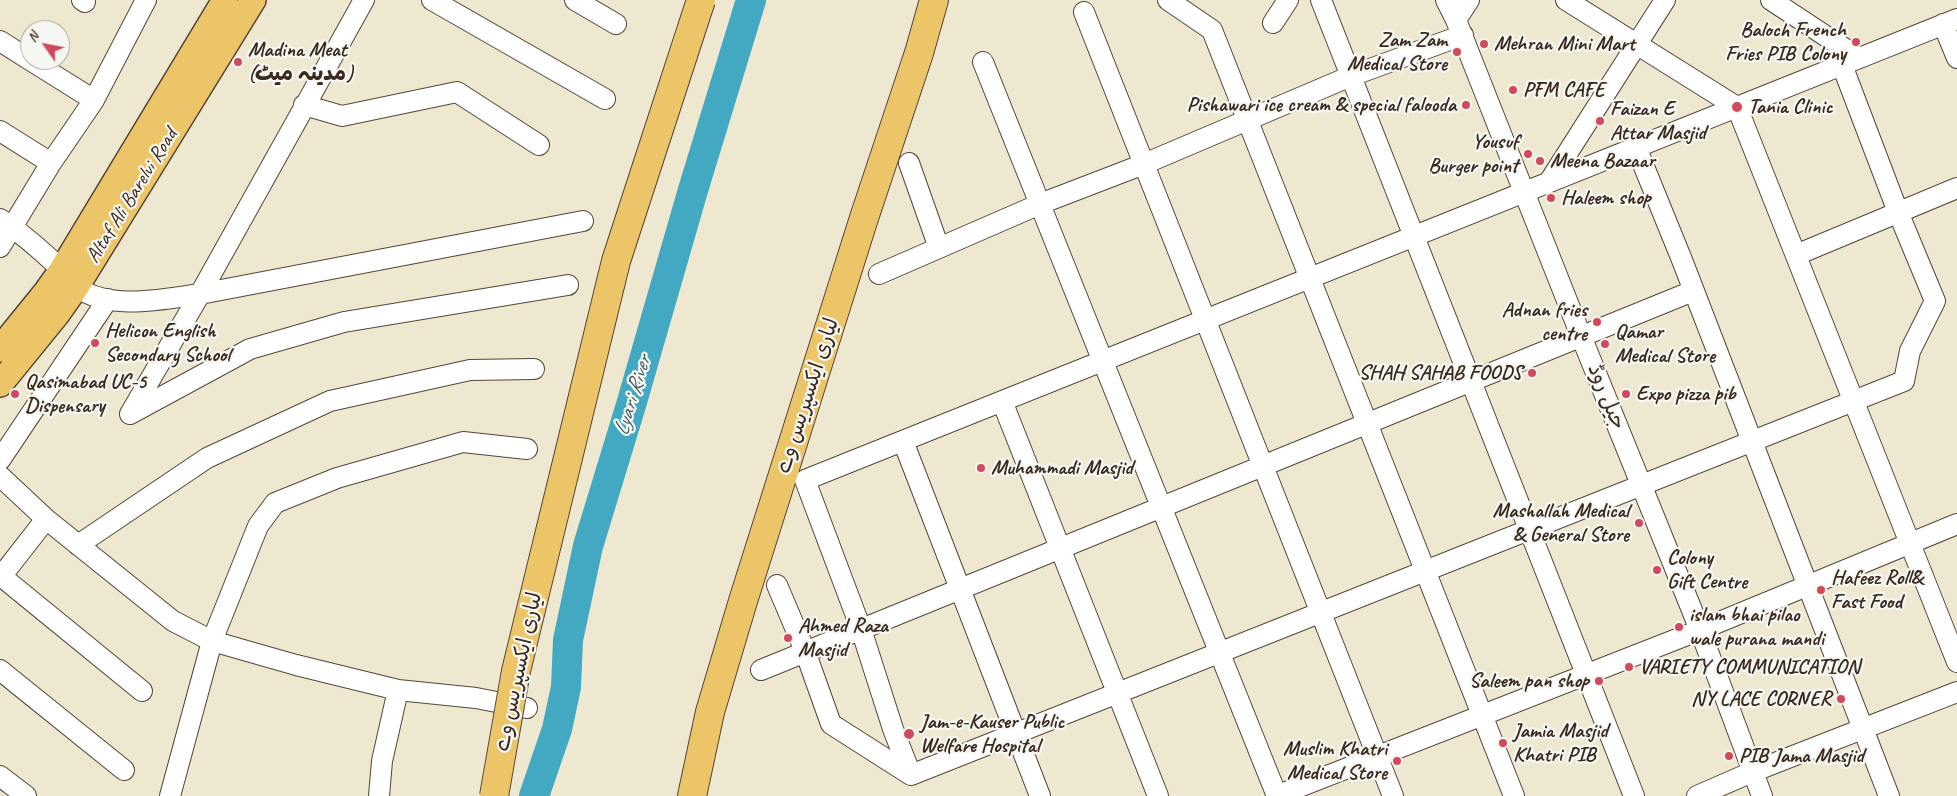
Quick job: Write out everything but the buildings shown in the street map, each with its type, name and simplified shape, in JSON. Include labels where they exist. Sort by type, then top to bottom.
[{"type":"highway","name":"لیاری ایکسپریس وے","points":[[494,796],[516,671],[616,261],[701,0]]},
{"type":"highway","name":"لیاری ایکسپریس وے","points":[[692,796],[710,712],[743,601],[864,218],[919,54],[934,0]]},
{"type":"main road","name":"Altaf Ali Barelvi Road","points":[[0,384],[57,314],[69,278],[225,0]]},
{"type":"main road","name":"Altaf Ali Barelvi Road","points":[[0,349],[47,291],[69,278],[254,0]]},
{"type":"street","points":[[0,247],[6,223],[51,163],[94,100],[146,0]]},
{"type":"street","points":[[364,0],[200,294],[130,414],[250,349],[344,322],[568,285]]},
{"type":"street","points":[[432,0],[605,100]]},
{"type":"street","points":[[575,0],[616,24]]},
{"type":"street","points":[[1168,0],[1212,30],[1514,796]]},
{"type":"street","points":[[1273,23],[1288,0]]},
{"type":"street","points":[[1321,0],[1634,796]]},
{"type":"street","name":"جیل روڈ","points":[[1446,0],[1460,28],[1581,336],[1700,630],[1762,796]]},
{"type":"street","points":[[879,274],[1040,204],[1248,121],[1460,28],[1469,0]]},
{"type":"street","points":[[1566,0],[1737,107],[1957,662]]},
{"type":"street","points":[[1549,182],[1664,0]]},
{"type":"street","points":[[911,775],[1904,381],[1910,351],[1935,301],[1898,212],[1850,61],[1771,0]]},
{"type":"street","points":[[1084,12],[1379,756],[1393,796]]},
{"type":"street","points":[[911,775],[893,729],[861,628],[805,480],[1950,22],[1957,58]]},
{"type":"street","points":[[0,41],[20,54]]},
{"type":"street","points":[[983,62],[1276,796],[1700,630],[1957,524]]},
{"type":"street","points":[[46,70],[94,100]]},
{"type":"street","points":[[304,105],[342,116],[457,92],[539,146]]},
{"type":"street","points":[[0,130],[51,163]]},
{"type":"street","points":[[1636,147],[1889,796]]},
{"type":"street","points":[[909,163],[939,248]]},
{"type":"street","points":[[1796,255],[1957,188]]},
{"type":"street","points":[[6,223],[69,278],[92,295],[108,299],[144,302],[200,294],[583,221]]},
{"type":"street","points":[[761,670],[1693,291]]},
{"type":"street","points":[[0,460],[108,299]]},
{"type":"street","points":[[78,545],[207,458],[330,401],[470,370],[534,369]]},
{"type":"street","points":[[1002,402],[1158,796]]},
{"type":"street","points":[[903,441],[1040,796]]},
{"type":"street","points":[[170,796],[212,641],[258,526],[275,503],[337,478],[463,442],[527,449]]},
{"type":"street","points":[[0,476],[46,519],[173,620],[212,641],[296,665],[398,690],[476,698],[527,708]]},
{"type":"street","points":[[46,519],[1,577],[142,691]]},
{"type":"street","points":[[777,585],[805,651],[831,724],[911,775]]},
{"type":"street","points":[[0,670],[124,770]]},
{"type":"street","points":[[380,796],[382,761],[398,690]]},
{"type":"street","points":[[1697,796],[1752,772],[1957,692]]},
{"type":"street","points":[[0,776],[26,796]]},
{"type":"waterway","name":"Lyari River","points":[[534,796],[557,729],[566,687],[568,640],[588,546],[751,0]]},
{"type":"place","name":"Baloch French Fries PIB Colony","points":[[1856,42]]},
{"type":"place","name":"Mehran Mini Mart","points":[[1484,44]]},
{"type":"place","name":"Zam Zam Medical Store","points":[[1457,52]]},
{"type":"place","name":"Madina Meat (مدینہ میٹ)","points":[[238,62]]},
{"type":"place","name":"PFM CAFE","points":[[1513,90]]},
{"type":"place","name":"Pishawari ice cream & special falooda","points":[[1466,105]]},
{"type":"place","name":"Tania Clinic","points":[[1737,107]]},
{"type":"place","name":"Faizan E Attar Masjid","points":[[1600,121]]},
{"type":"place","name":"Yousuf Burger point","points":[[1528,154]]},
{"type":"place","name":"Meena Bazaar","points":[[1540,161]]},
{"type":"place","name":"Haleem shop","points":[[1551,198]]},
{"type":"place","name":"Adnan fries centre","points":[[1597,322]]},
{"type":"place","name":"Helicon English Secondary School","points":[[95,343]]},
{"type":"place","name":"Qamar Medical Store","points":[[1605,344]]},
{"type":"place","name":"SHAH SAHAB FOODS","points":[[1532,373]]},
{"type":"place","name":"Qasimabad UC-5 Dispensary","points":[[15,394]]},
{"type":"place","name":"Expo pizza pib","points":[[1626,394]]},
{"type":"place","name":"Muhammadi Masjid","points":[[981,468]]},
{"type":"place","name":"Mashallah Medical & General Store","points":[[1639,523]]},
{"type":"place","name":"Colony Gift Centre","points":[[1657,570]]},
{"type":"place","name":"Hafeez Roll& Fast Food","points":[[1821,590]]},
{"type":"place","name":"islam bhai pilao wale purana mandi","points":[[1679,627]]},
{"type":"place","name":"Ahmed Raza Masjid","points":[[788,638]]},
{"type":"place","name":"VARIETY COMMUNICATION","points":[[1629,667]]},
{"type":"place","name":"Saleem pan shop","points":[[1599,681]]},
{"type":"place","name":"NY LACE CORNER","points":[[1841,699]]},
{"type":"place","name":"Jam-e-Kauser Public Welfare Hospital","points":[[909,734]]},
{"type":"place","name":"Jamia Masjid Khatri PIB","points":[[1503,743]]},
{"type":"place","name":"PIB Jama Masjid","points":[[1729,756]]},
{"type":"place","name":"Muslim Khatri Medical Store","points":[[1397,761]]}]
